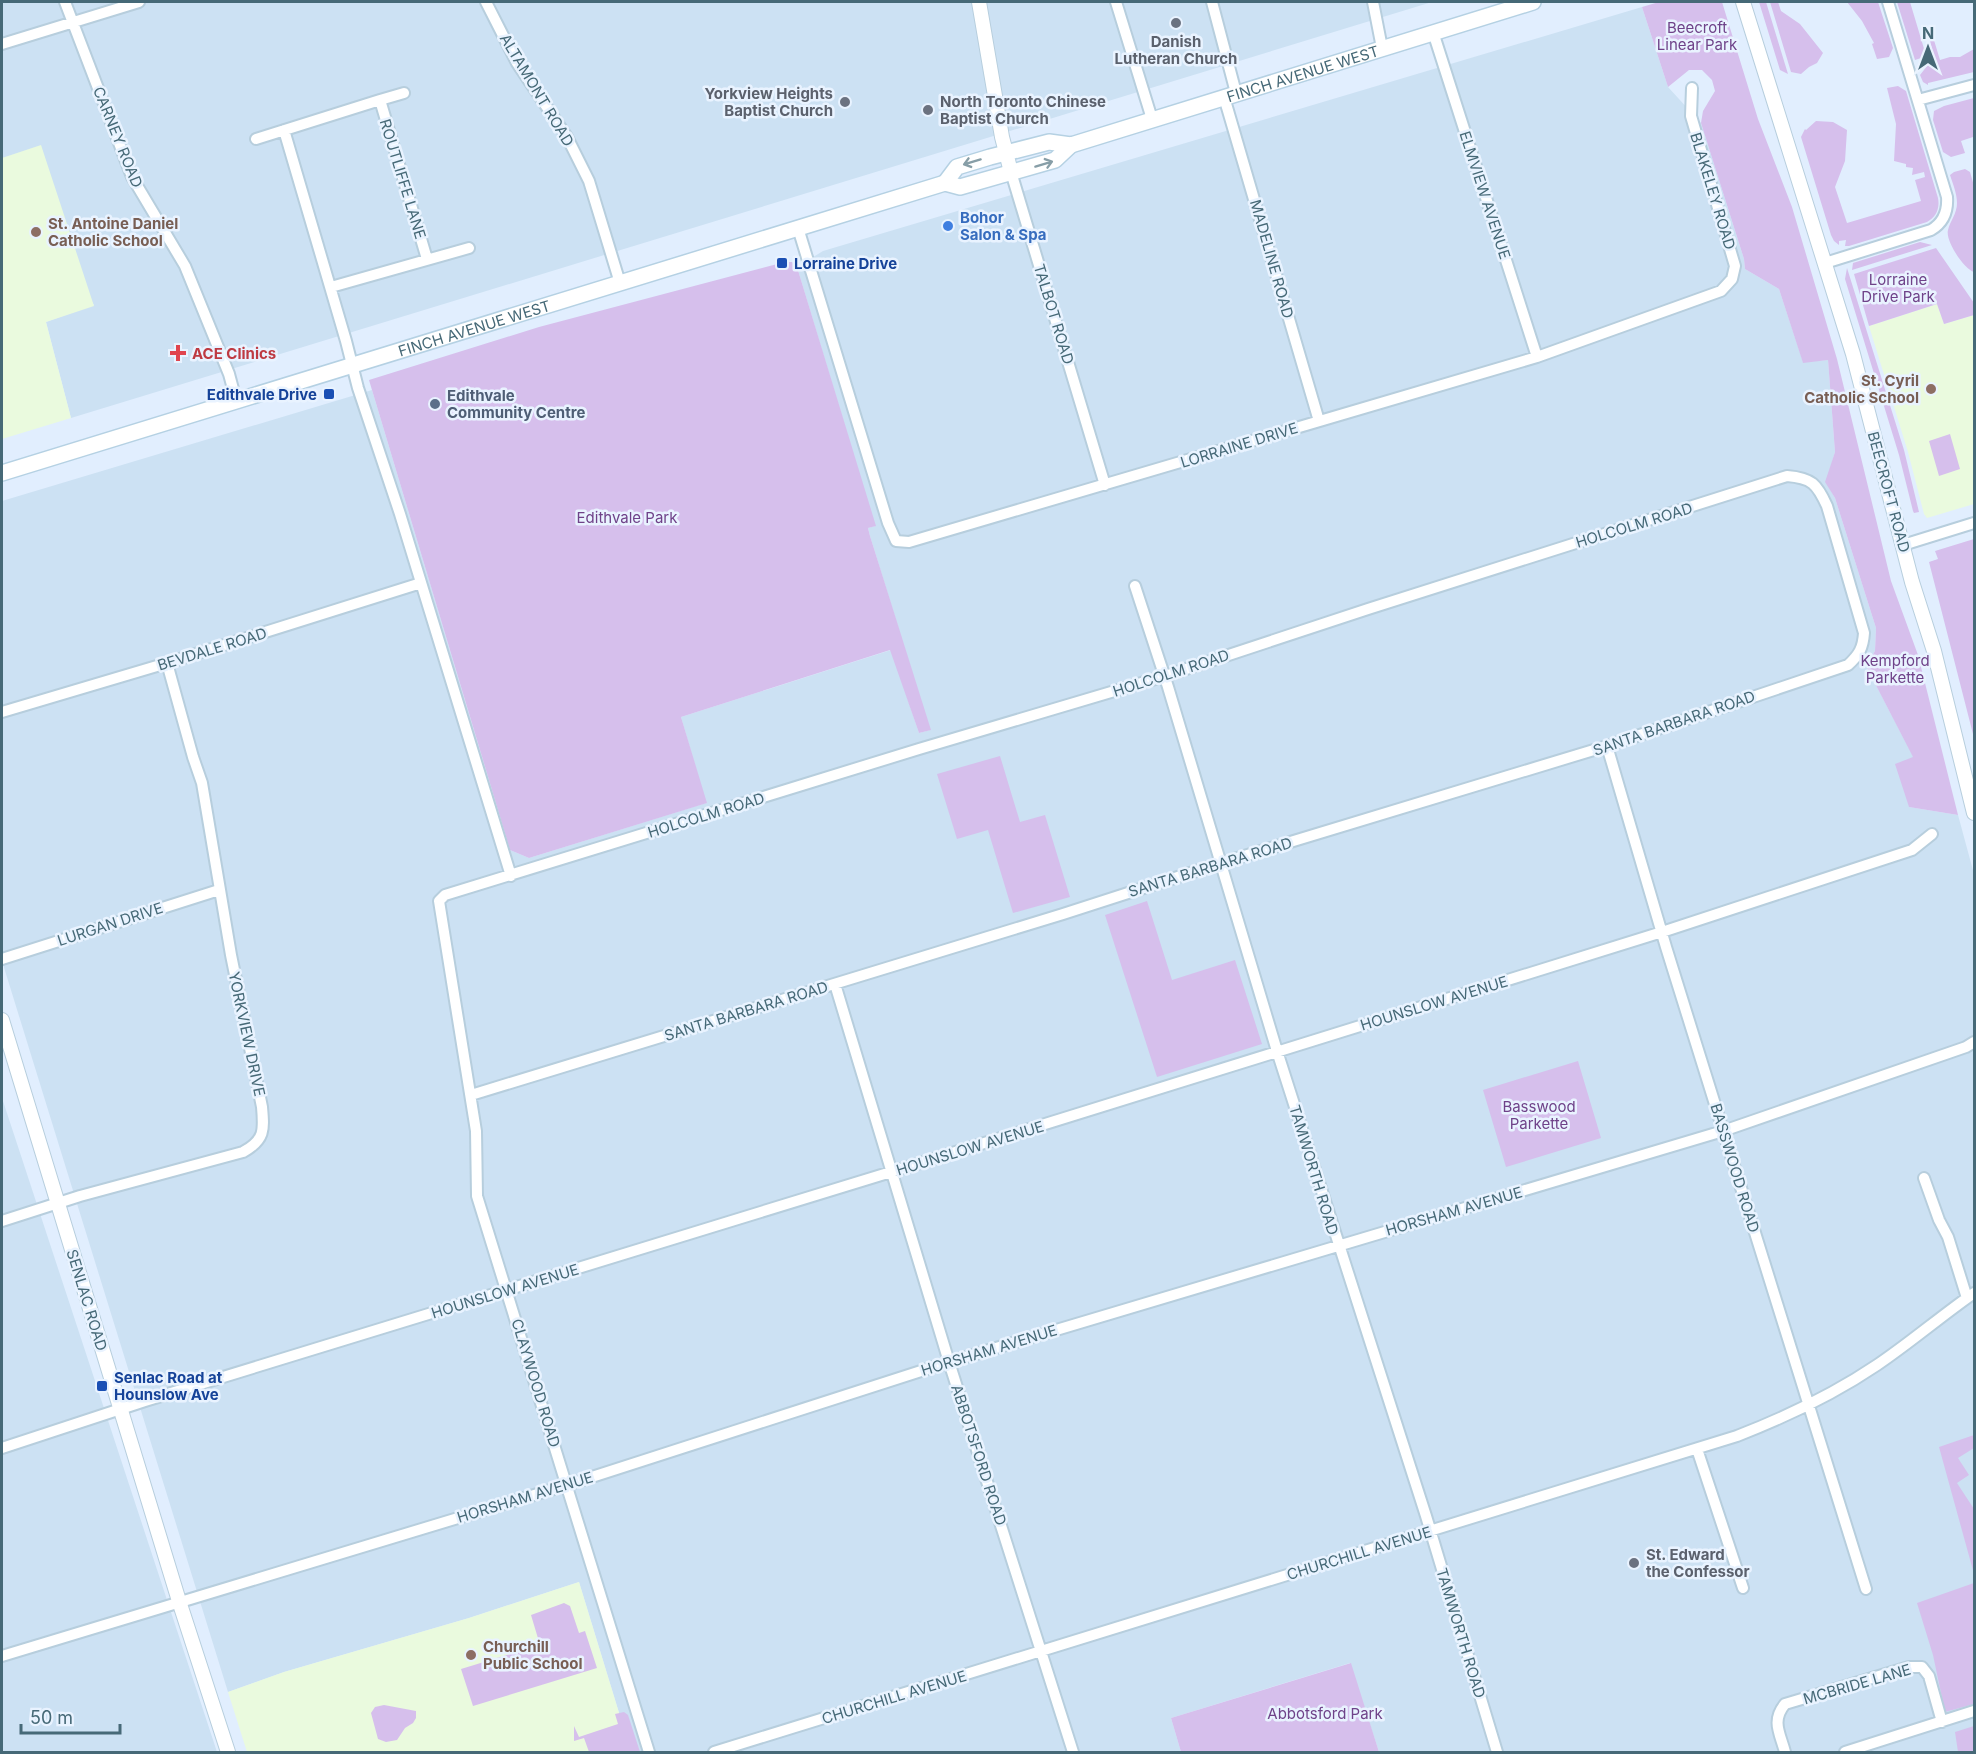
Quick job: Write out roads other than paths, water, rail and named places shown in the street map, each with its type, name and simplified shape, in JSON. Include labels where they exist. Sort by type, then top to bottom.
[{"type":"main road","name":"FINCH AVENUE WEST","points":[[2,473],[945,183],[960,186],[1055,160],[1071,145],[1533,2]]},
{"type":"main road","name":"FINCH AVENUE WEST","points":[[945,183],[957,167],[1049,142],[1071,145]]},
{"type":"street","name":"CARNEY ROAD","points":[[65,2],[132,177],[185,266],[226,368],[236,400]]},
{"type":"street","points":[[2,44],[139,2]]},
{"type":"street","name":"ALTAMONT ROAD","points":[[486,2],[517,63],[567,137],[585,174],[620,283]]},
{"type":"street","name":"TALBOT ROAD","points":[[979,2],[1006,153],[1106,485]]},
{"type":"street","points":[[1116,2],[1152,119]]},
{"type":"street","name":"MADELINE ROAD","points":[[1212,2],[1230,95],[1319,420]]},
{"type":"street","points":[[1373,2],[1382,48]]},
{"type":"street","name":"BEECROFT ROAD","points":[[1743,2],[1855,364],[1912,582],[1934,651],[1974,813]]},
{"type":"street","points":[[1825,263],[1930,230],[1939,225],[1945,216],[1947,197],[1888,2]]},
{"type":"street","name":"ELMVIEW AVENUE","points":[[1433,32],[1537,357]]},
{"type":"street","points":[[1918,100],[1974,85]]},
{"type":"street","name":"BLAKELEY ROAD","points":[[1692,87],[1691,116],[1735,266],[1732,279],[1721,291]]},
{"type":"street","name":"ROUTLIFFE LANE","points":[[256,139],[404,93]]},
{"type":"street","name":"ROUTLIFFE LANE","points":[[380,100],[427,259]]},
{"type":"street","points":[[284,130],[331,287],[358,388],[422,583],[511,876]]},
{"type":"street","name":"LORRAINE DRIVE","points":[[798,228],[876,490],[896,541],[909,542],[1537,357],[1721,291]]},
{"type":"street","name":"ROUTLIFFE LANE","points":[[331,287],[469,248]]},
{"type":"street","name":"HOLCOLM ROAD","points":[[439,901],[445,895],[1165,676],[1787,476],[1804,477],[1819,488],[1827,506],[1845,569]]},
{"type":"street","points":[[1903,545],[1974,523]]},
{"type":"street","name":"SANTA BARBARA ROAD","points":[[471,1095],[1607,746],[1848,665],[1859,654],[1864,633],[1845,569]]},
{"type":"street","name":"BEVDALE ROAD","points":[[2,712],[422,583]]},
{"type":"street","name":"TAMWORTH ROAD","points":[[1135,586],[1165,676],[1277,1051],[1426,1516],[1497,1752]]},
{"type":"street","name":"YORKVIEW DRIVE","points":[[2,1221],[58,1203],[243,1152],[261,1137],[262,1107],[219,890],[202,783],[167,663]]},
{"type":"street","name":"BASSWOOD ROAD","points":[[1607,746],[1723,1131],[1866,1588]]},
{"type":"street","name":"HOUNSLOW AVENUE","points":[[2,1448],[120,1409],[1662,932],[1912,850],[1932,834]]},
{"type":"street","name":"LURGAN DRIVE","points":[[2,958],[219,890]]},
{"type":"street","name":"CLAYWOOD ROAD","points":[[439,901],[476,1131],[477,1196],[649,1752]]},
{"type":"street","name":"ABBOTSFORD ROAD","points":[[835,984],[949,1362],[1073,1752]]},
{"type":"street","name":"SENLAC ROAD","points":[[2,1020],[179,1601],[228,1752]]},
{"type":"street","name":"HORSHAM AVENUE","points":[[2,1656],[567,1485],[949,1362],[1723,1131],[1966,1047],[1974,1042]]},
{"type":"street","points":[[1924,1178],[1938,1220],[1948,1237],[1971,1296]]},
{"type":"street","name":"CHURCHILL AVENUE","points":[[714,1752],[1697,1449],[1755,1429],[1809,1404],[1876,1365],[1971,1296]]},
{"type":"street","points":[[1697,1449],[1743,1588]]},
{"type":"street","name":"MCBRIDE LANE","points":[[1785,1752],[1777,1725],[1778,1714],[1785,1704],[1909,1667],[1922,1667],[1929,1676],[1942,1722]]},
{"type":"street","points":[[1845,1752],[1974,1710]]},
{"type":"place","name":"Danish Lutheran Church","points":[[1176,23]]},
{"type":"place","name":"Yorkview Heights Baptist Church","points":[[845,102]]},
{"type":"place","name":"North Toronto Chinese Baptist Church","points":[[928,110]]},
{"type":"place","name":"Bohor Salon & Spa","points":[[948,226]]},
{"type":"place","name":"St. Antoine Daniel Catholic School","points":[[36,232]]},
{"type":"place","name":"Lorraine Drive","points":[[782,263]]},
{"type":"place","name":"ACE Clinics","points":[[178,353]]},
{"type":"place","name":"St. Cyril Catholic School","points":[[1931,389]]},
{"type":"place","name":"Edithvale Drive","points":[[329,394]]},
{"type":"place","name":"Edithvale Community Centre","points":[[435,404]]},
{"type":"place","name":"Senlac Road at Hounslow Ave","points":[[102,1386]]},
{"type":"place","name":"St. Edward the Confessor","points":[[1634,1563]]},
{"type":"place","name":"Churchill Public School","points":[[471,1655]]},
{"type":"park label","name":"Beecroft Linear Park","points":[[1697,36]]},
{"type":"park label","name":"Lorraine Drive Park","points":[[1898,288]]},
{"type":"park label","name":"Edithvale Park","points":[[627,517]]},
{"type":"park label","name":"Kempford Parkette","points":[[1895,668]]},
{"type":"park label","name":"Basswood Parkette","points":[[1539,1114]]},
{"type":"park label","name":"Abbotsford Park","points":[[1325,1713]]}]
